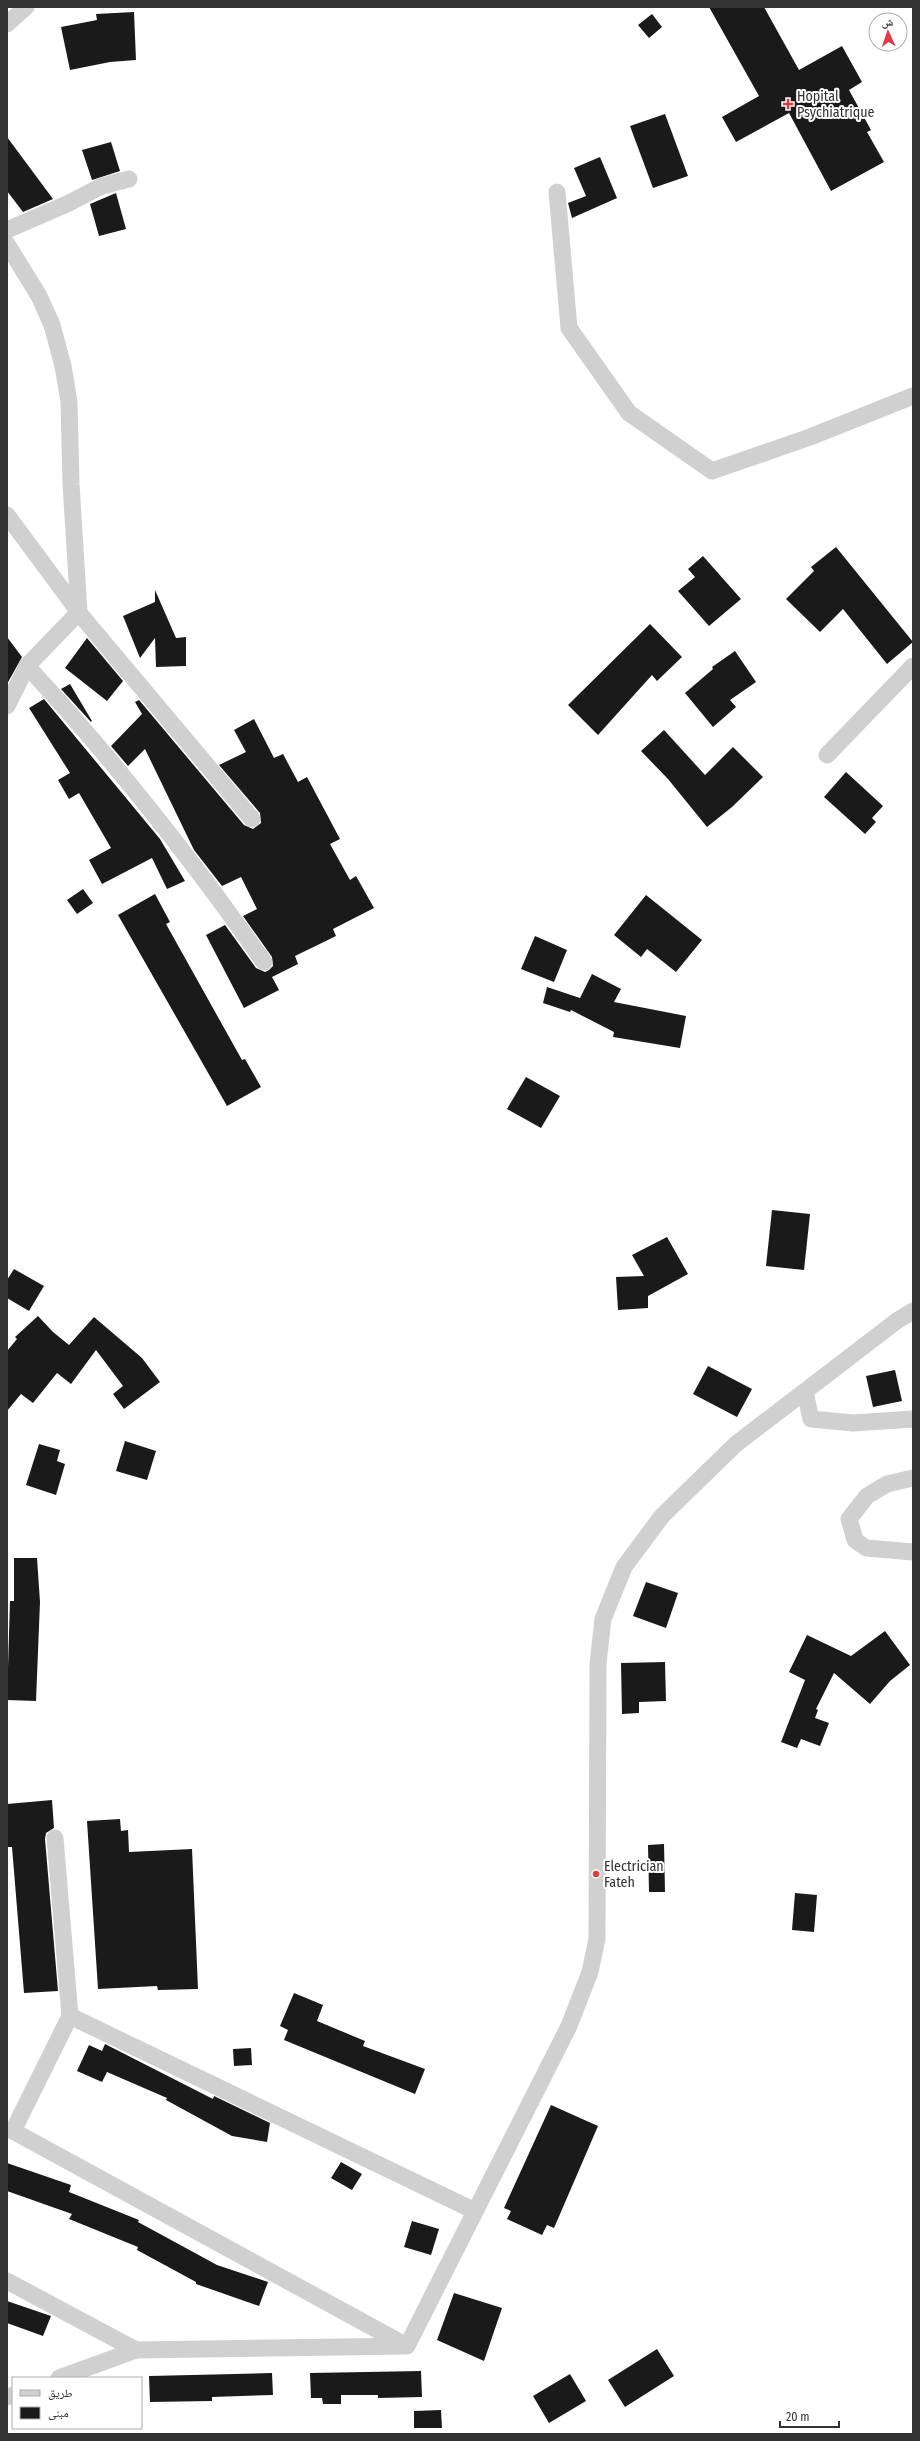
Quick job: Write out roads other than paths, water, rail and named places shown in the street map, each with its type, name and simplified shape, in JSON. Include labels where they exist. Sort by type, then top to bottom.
[{"type":"street","points":[[7,24],[26,7]]},
{"type":"street","points":[[7,230],[67,204],[102,186],[129,179]]},
{"type":"street","points":[[558,192],[569,328],[629,413],[712,471],[810,437],[913,396]]},
{"type":"street","points":[[7,244],[39,296],[52,325],[63,366],[69,402],[71,484],[79,612],[27,666],[7,706]]},
{"type":"street","points":[[7,515],[79,612],[252,818]]},
{"type":"street","points":[[27,666],[79,722],[172,836],[264,962]]},
{"type":"street","points":[[827,755],[913,666]]},
{"type":"street","points":[[407,2346],[569,2026],[590,1972],[596,1939],[598,1664],[604,1619],[624,1567],[662,1516],[736,1444],[898,1320],[913,1312]]},
{"type":"street","points":[[805,1392],[811,1419],[853,1423],[913,1419]]},
{"type":"street","points":[[913,1478],[887,1484],[867,1496],[849,1519],[855,1540],[866,1548],[913,1552]]},
{"type":"street","points":[[55,1838],[70,2016],[13,2120],[13,2131],[407,2346]]},
{"type":"street","points":[[70,2016],[475,2211]]},
{"type":"street","points":[[7,2281],[136,2350]]},
{"type":"street","points":[[62,2377],[136,2350],[407,2346]]},
{"type":"place","name":"Hopital Psychiatrique","points":[[788,104]]},
{"type":"place","name":"Electrician Fateh","points":[[596,1874]]}]
